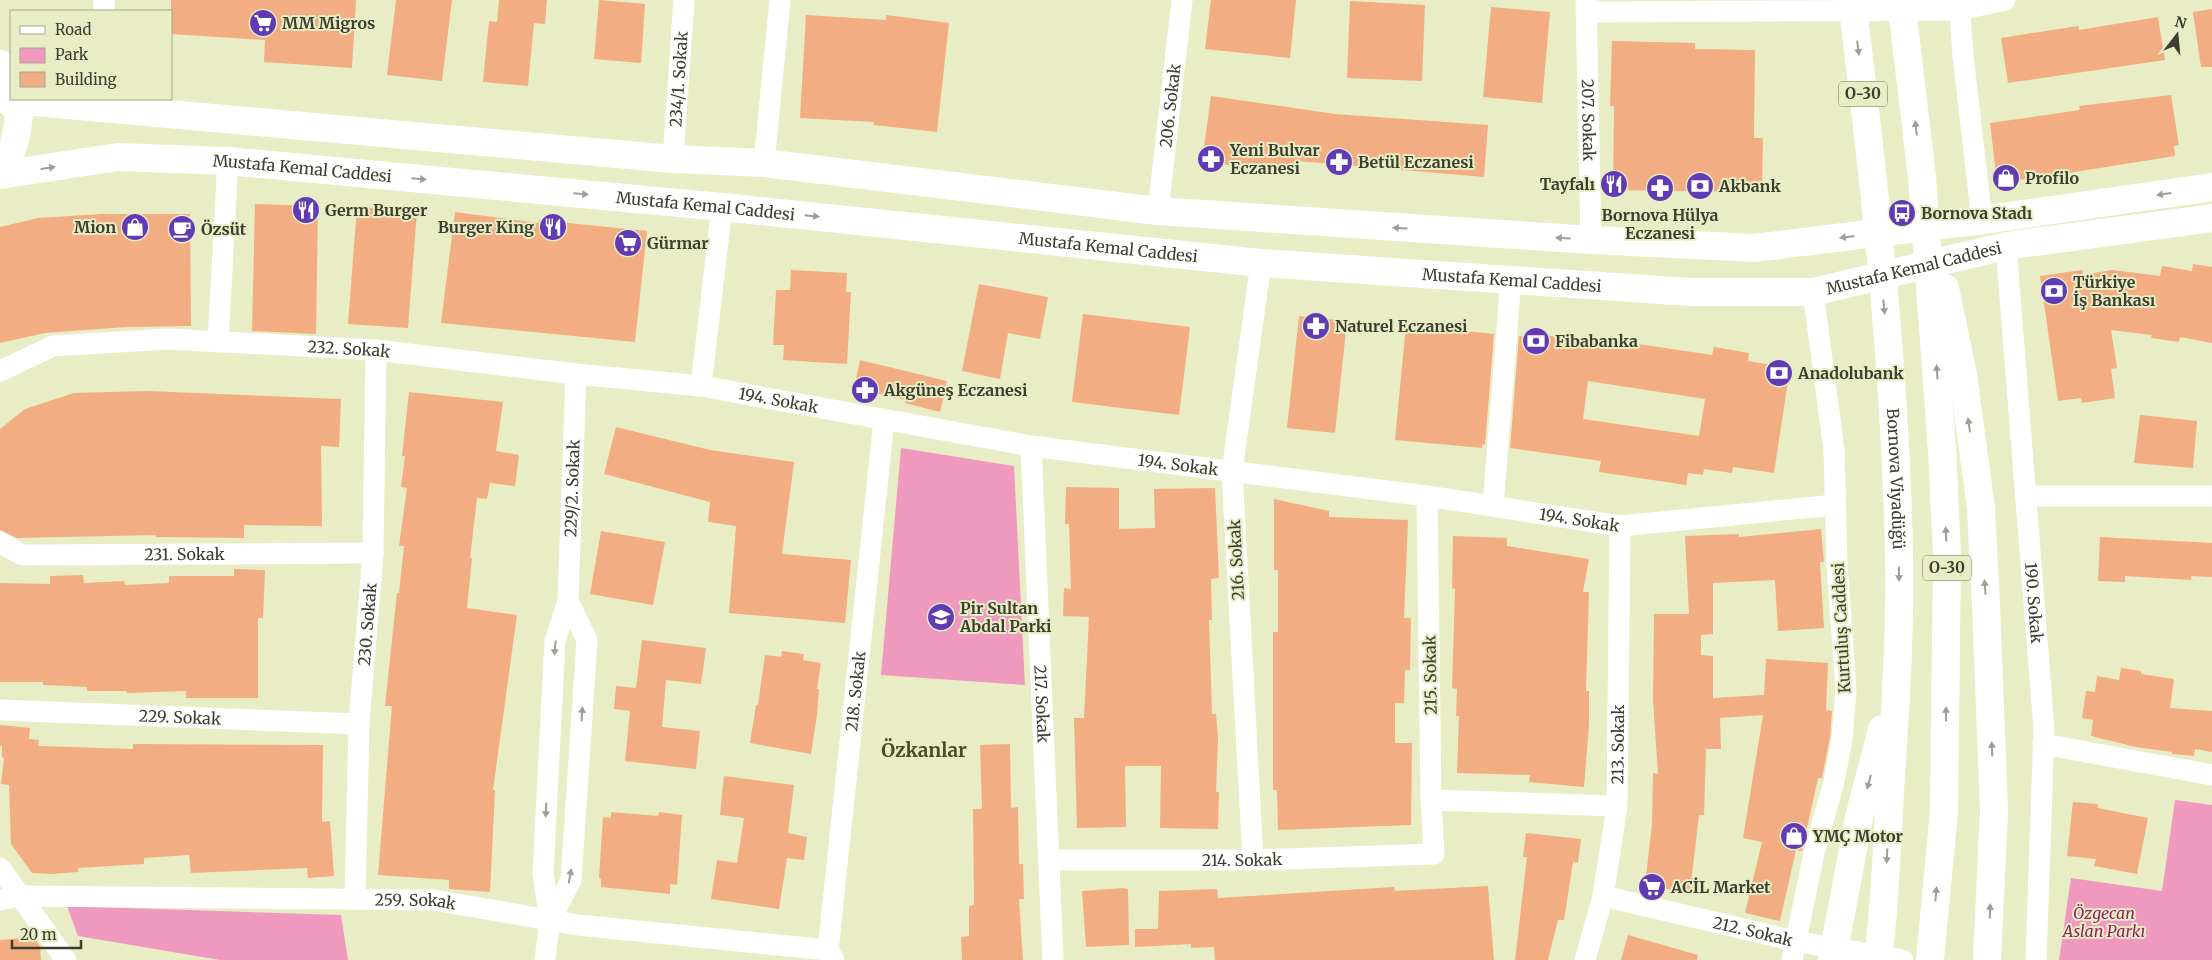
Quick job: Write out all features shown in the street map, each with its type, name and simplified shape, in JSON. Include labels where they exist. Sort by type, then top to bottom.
[{"type":"main road","name":"Bornova Viyadüğü","points":[[1852,0],[1874,189],[1893,428],[1898,521],[1898,667],[1884,911],[1878,960]]},
{"type":"main road","name":"O-30","points":[[1901,0],[1922,177],[1941,433],[1947,555],[1944,811],[1930,960]]},
{"type":"main road","points":[[0,64],[4,99],[19,113],[17,137],[7,160],[0,165]]},
{"type":"main road","name":"Mustafa Kemal Caddesi","points":[[28,100],[98,103],[673,159],[764,163],[1158,211],[1591,240],[1754,248],[1982,220],[2212,187]]},
{"type":"main road","name":"Mustafa Kemal Caddesi","points":[[0,175],[118,157],[228,161],[722,207],[1261,263],[1690,292],[1813,292],[2006,246],[2212,218]]},
{"type":"main road","points":[[1922,177],[1963,375],[1981,508],[1994,811],[1987,960]]},
{"type":"main road","points":[[1832,960],[1859,818],[1898,667]]},
{"type":"street","name":"234/1. Sokak","points":[[673,159],[684,0]]},
{"type":"street","points":[[764,163],[780,0]]},
{"type":"street","name":"206. Sokak","points":[[1158,211],[1182,0]]},
{"type":"street","points":[[1586,6],[1959,5],[2005,0]]},
{"type":"street","points":[[1959,5],[1982,220]]},
{"type":"street","name":"207. Sokak","points":[[1586,6],[1591,240]]},
{"type":"street","points":[[218,342],[228,161]]},
{"type":"street","points":[[702,386],[722,207]]},
{"type":"street","name":"190. Sokak","points":[[2006,246],[2044,729],[2036,960]]},
{"type":"street","name":"216. Sokak","points":[[1253,860],[1232,470],[1261,263]]},
{"type":"street","points":[[1493,506],[1511,279]]},
{"type":"street","name":"Kurtuluş Caddesi","points":[[1793,950],[1814,853],[1834,782],[1842,739],[1846,690],[1835,505],[1834,450],[1813,292]]},
{"type":"street","name":"232. Sokak","points":[[0,372],[53,346],[168,339],[376,350],[576,374],[702,386]]},
{"type":"street","name":"230. Sokak","points":[[355,899],[359,724],[373,553],[376,350]]},
{"type":"street","name":"229/2. Sokak","points":[[568,601],[576,374]]},
{"type":"street","name":"194. Sokak","points":[[702,386],[1031,446],[1427,496],[1620,526],[1835,505]]},
{"type":"street","name":"218. Sokak","points":[[831,955],[884,420]]},
{"type":"street","name":"217. Sokak","points":[[1031,446],[1053,960]]},
{"type":"street","name":"215. Sokak","points":[[1427,496],[1431,800],[1434,854]]},
{"type":"street","points":[[2026,496],[2212,496]]},
{"type":"street","name":"213. Sokak","points":[[1585,960],[1603,896],[1617,806],[1620,526]]},
{"type":"street","name":"231. Sokak","points":[[0,542],[22,555],[373,553]]},
{"type":"street","points":[[550,920],[571,880],[588,640],[568,601]]},
{"type":"street","points":[[545,960],[550,920],[543,873],[555,641],[568,601]]},
{"type":"street","name":"229. Sokak","points":[[0,710],[359,724]]},
{"type":"street","points":[[2043,744],[2212,775]]},
{"type":"street","points":[[1431,800],[1617,806]]},
{"type":"street","name":"214. Sokak","points":[[1048,860],[1253,860],[1434,854]]},
{"type":"street","points":[[0,868],[10,898],[66,960]]},
{"type":"street","name":"212. Sokak","points":[[1603,896],[1793,950],[1903,960]]},
{"type":"street","name":"259. Sokak","points":[[10,898],[434,900],[578,925],[831,955]]},
{"type":"green space","points":[[901,448],[1014,466],[1025,685],[881,675]]},
{"type":"green space","name":"Özgecan Aslan Parkı","points":[[2175,800],[2212,805],[2212,960],[2059,960],[2071,878],[2162,891]]},
{"type":"green space","points":[[67,906],[341,915],[348,960],[220,960],[78,936]]},
{"type":"building","name":"MM Migros","points":[[171,0],[356,0],[352,68],[264,62],[265,40],[172,34]]},
{"type":"building","points":[[396,0],[452,0],[442,81],[387,75]]},
{"type":"building","points":[[499,0],[547,0],[545,24],[534,23],[528,86],[483,82],[489,21],[497,22]]},
{"type":"building","points":[[599,0],[645,4],[641,63],[594,59]]},
{"type":"building","points":[[1211,0],[1296,0],[1290,58],[1205,49]]},
{"type":"building","points":[[1350,1],[1425,5],[1422,81],[1347,78]]},
{"type":"building","points":[[1491,7],[1550,12],[1542,103],[1483,97]]},
{"type":"building","points":[[2212,9],[2212,67],[2201,67],[2193,12]]},
{"type":"building","points":[[806,15],[886,20],[886,15],[949,23],[937,132],[874,125],[874,122],[800,118]]},
{"type":"building","points":[[2158,17],[2165,60],[2008,83],[2001,38],[2078,26],[2079,30]]},
{"type":"building","points":[[1612,41],[1695,43],[1695,49],[1755,50],[1754,138],[1763,138],[1762,192],[1613,190],[1614,106],[1610,106]]},
{"type":"building","points":[[2171,95],[2179,145],[2174,146],[2175,156],[2037,178],[1997,182],[1990,123],[2080,110],[2079,106]]},
{"type":"building","points":[[1211,96],[1335,114],[1488,125],[1484,177],[1298,161],[1296,175],[1202,161]]},
{"type":"building","points":[[255,204],[318,206],[316,334],[252,331]]},
{"type":"building","points":[[357,207],[417,211],[408,328],[348,324]]},
{"type":"building","points":[[455,212],[539,223],[539,220],[647,231],[635,342],[441,323]]},
{"type":"building","points":[[102,214],[190,214],[191,326],[126,327],[45,333],[0,343],[0,227],[38,218]]},
{"type":"building","points":[[2193,264],[2212,267],[2212,343],[2180,337],[2179,342],[2151,338],[2152,335],[2111,330],[2117,368],[2111,369],[2115,398],[2082,403],[2081,398],[2058,401],[2040,276],[2082,270],[2083,275],[2112,270],[2160,276],[2162,266],[2192,271]]},
{"type":"building","points":[[791,270],[847,273],[846,292],[851,292],[847,364],[783,360],[784,345],[773,345],[776,290],[790,290]]},
{"type":"building","points":[[979,284],[1048,297],[1040,339],[1008,333],[1000,379],[962,371]]},
{"type":"building","points":[[1083,314],[1190,327],[1179,415],[1072,402]]},
{"type":"building","points":[[1299,316],[1347,321],[1335,433],[1287,428]]},
{"type":"building","points":[[1406,325],[1494,334],[1485,445],[1482,444],[1482,448],[1395,440]]},
{"type":"building","points":[[1527,333],[1617,345],[1618,341],[1712,355],[1714,347],[1749,353],[1748,361],[1790,368],[1774,473],[1733,467],[1732,473],[1704,469],[1703,475],[1688,473],[1686,485],[1599,472],[1601,461],[1510,448],[1519,336],[1526,337]],"holes":[[[1588,381],[1705,399],[1699,436],[1583,419]]]},
{"type":"building","points":[[860,360],[947,381],[940,412],[905,403],[906,400],[854,388]]},
{"type":"building","points":[[148,391],[341,399],[339,447],[321,446],[322,526],[244,525],[244,538],[156,537],[156,535],[17,538],[0,530],[0,429],[25,409],[74,393]]},
{"type":"building","points":[[409,392],[503,402],[496,451],[519,455],[515,486],[490,483],[487,499],[477,498],[470,558],[472,558],[467,608],[517,615],[493,790],[495,790],[490,892],[449,889],[449,880],[378,875],[392,706],[385,706],[404,546],[399,546],[407,488],[401,487],[405,456],[402,456]]},
{"type":"building","points":[[2140,415],[2197,421],[2193,468],[2134,463]]},
{"type":"building","points":[[616,427],[710,450],[794,462],[782,554],[851,560],[845,623],[729,613],[736,526],[708,522],[710,502],[604,474]]},
{"type":"building","points":[[1066,487],[1119,488],[1119,529],[1155,528],[1154,489],[1215,488],[1219,578],[1211,579],[1212,620],[1209,620],[1212,714],[1216,714],[1218,738],[1216,792],[1219,792],[1218,829],[1160,828],[1161,766],[1125,766],[1126,827],[1077,828],[1074,718],[1084,718],[1089,617],[1063,616],[1064,588],[1071,589],[1069,524],[1065,524]]},
{"type":"building","points":[[1274,499],[1329,511],[1329,517],[1408,520],[1404,618],[1411,618],[1410,670],[1405,670],[1404,703],[1395,703],[1395,743],[1412,743],[1411,825],[1278,830],[1277,790],[1273,790],[1273,632],[1278,632],[1278,570],[1274,570]]},
{"type":"building","points":[[1821,529],[1824,562],[1820,562],[1824,628],[1778,631],[1775,580],[1713,583],[1713,634],[1701,635],[1701,655],[1713,656],[1713,698],[1764,695],[1766,659],[1828,663],[1826,710],[1832,711],[1830,737],[1822,778],[1818,778],[1802,851],[1796,850],[1780,921],[1745,913],[1762,842],[1743,838],[1763,715],[1720,718],[1721,749],[1706,749],[1704,815],[1699,815],[1690,892],[1645,886],[1652,824],[1653,773],[1658,774],[1653,700],[1654,614],[1689,614],[1685,536],[1739,534],[1739,537]]},
{"type":"building","points":[[601,531],[665,542],[653,605],[590,594]]},
{"type":"building","points":[[1453,536],[1507,538],[1507,546],[1589,559],[1583,592],[1589,592],[1586,691],[1589,691],[1589,725],[1584,787],[1529,782],[1530,775],[1457,773],[1459,716],[1456,716],[1457,689],[1452,688],[1455,589],[1452,588]]},
{"type":"building","points":[[2100,537],[2212,543],[2212,577],[2191,576],[2191,580],[2125,576],[2125,582],[2098,581]]},
{"type":"building","points":[[234,569],[265,570],[263,618],[258,618],[258,698],[186,698],[186,691],[127,693],[127,691],[87,691],[87,687],[43,685],[43,682],[0,682],[0,583],[50,584],[50,576],[83,575],[84,583],[124,581],[125,585],[169,583],[169,576],[234,576]]},
{"type":"building","points":[[642,640],[706,648],[701,684],[666,680],[662,727],[700,731],[696,769],[625,761],[630,711],[614,709],[616,686],[636,688]]},
{"type":"building","points":[[782,651],[804,654],[803,660],[821,663],[817,689],[819,689],[817,715],[811,754],[750,743],[756,705],[758,705],[765,655],[781,657]]},
{"type":"building","points":[[2121,668],[2141,671],[2141,674],[2174,679],[2170,708],[2212,711],[2212,752],[2195,749],[2194,756],[2172,754],[2172,752],[2136,747],[2091,736],[2093,720],[2082,718],[2086,691],[2095,692],[2097,676],[2119,680]]},
{"type":"building","points":[[0,725],[30,728],[29,739],[39,740],[38,746],[133,749],[133,744],[323,745],[322,822],[330,821],[334,876],[308,878],[307,868],[191,873],[189,855],[144,858],[144,864],[78,868],[78,872],[32,873],[11,844],[9,785],[1,784],[4,758],[2,757],[2,746],[0,746]]},
{"type":"building","points":[[1010,744],[1011,808],[1018,807],[1019,864],[1023,864],[1024,899],[1019,899],[1023,960],[962,960],[961,937],[969,936],[969,906],[974,905],[973,809],[982,809],[980,745]]},
{"type":"building","points":[[724,776],[794,785],[788,833],[807,837],[804,860],[787,858],[779,909],[711,899],[717,860],[737,863],[744,818],[720,815]]},
{"type":"building","points":[[2073,802],[2098,804],[2098,808],[2148,818],[2137,874],[2094,866],[2096,859],[2067,856]]},
{"type":"building","points":[[611,812],[658,816],[659,812],[682,815],[677,885],[670,884],[670,894],[601,887],[601,879],[599,878],[603,817],[611,818]]},
{"type":"building","points":[[1526,833],[1581,839],[1578,863],[1573,862],[1564,920],[1558,920],[1548,960],[1515,960],[1527,857],[1523,857]]},
{"type":"building","points":[[1488,886],[1494,960],[1215,960],[1214,947],[1191,948],[1191,944],[1135,947],[1135,929],[1158,929],[1159,891],[1217,889],[1218,898],[1394,887],[1395,891]]},
{"type":"building","points":[[1128,889],[1129,945],[1086,947],[1082,891]]},
{"type":"building","points":[[1628,935],[1698,955],[1697,960],[1621,960]]},
{"type":"building","points":[[34,937],[40,946],[41,960],[0,960],[0,940]]},
{"type":"place","name":"MM Migros","points":[[263,23]]},
{"type":"place","name":"Yeni Bulvar Eczanesi","points":[[1211,159]]},
{"type":"place","name":"Betül Eczanesi","points":[[1339,162]]},
{"type":"place","name":"Profilo","points":[[2006,178]]},
{"type":"place","name":"Tayfalı","points":[[1614,184]]},
{"type":"place","name":"Akbank","points":[[1700,186]]},
{"type":"place","name":"Bornova Hülya Eczanesi","points":[[1660,188]]},
{"type":"place","name":"Germ Burger","points":[[306,210]]},
{"type":"place","name":"Bornova Stadı","points":[[1902,213]]},
{"type":"place","name":"Mion","points":[[135,227]]},
{"type":"place","name":"Burger King","points":[[553,227]]},
{"type":"place","name":"Özsüt","points":[[182,229]]},
{"type":"place","name":"Gürmar","points":[[628,243]]},
{"type":"place","name":"Türkiye İş Bankası","points":[[2054,291]]},
{"type":"place","name":"Naturel Eczanesi","points":[[1316,326]]},
{"type":"place","name":"Fibabanka","points":[[1536,341]]},
{"type":"place","name":"Anadolubank","points":[[1779,373]]},
{"type":"place","name":"Akgüneş Eczanesi","points":[[865,390]]},
{"type":"place","name":"Pir Sultan Abdal Parki","points":[[941,617]]},
{"type":"place","name":"YMÇ Motor","points":[[1794,836]]},
{"type":"place","name":"ACİL Market","points":[[1652,887]]},
{"type":"district","name":"Özkanlar","points":[[924,750]]}]
